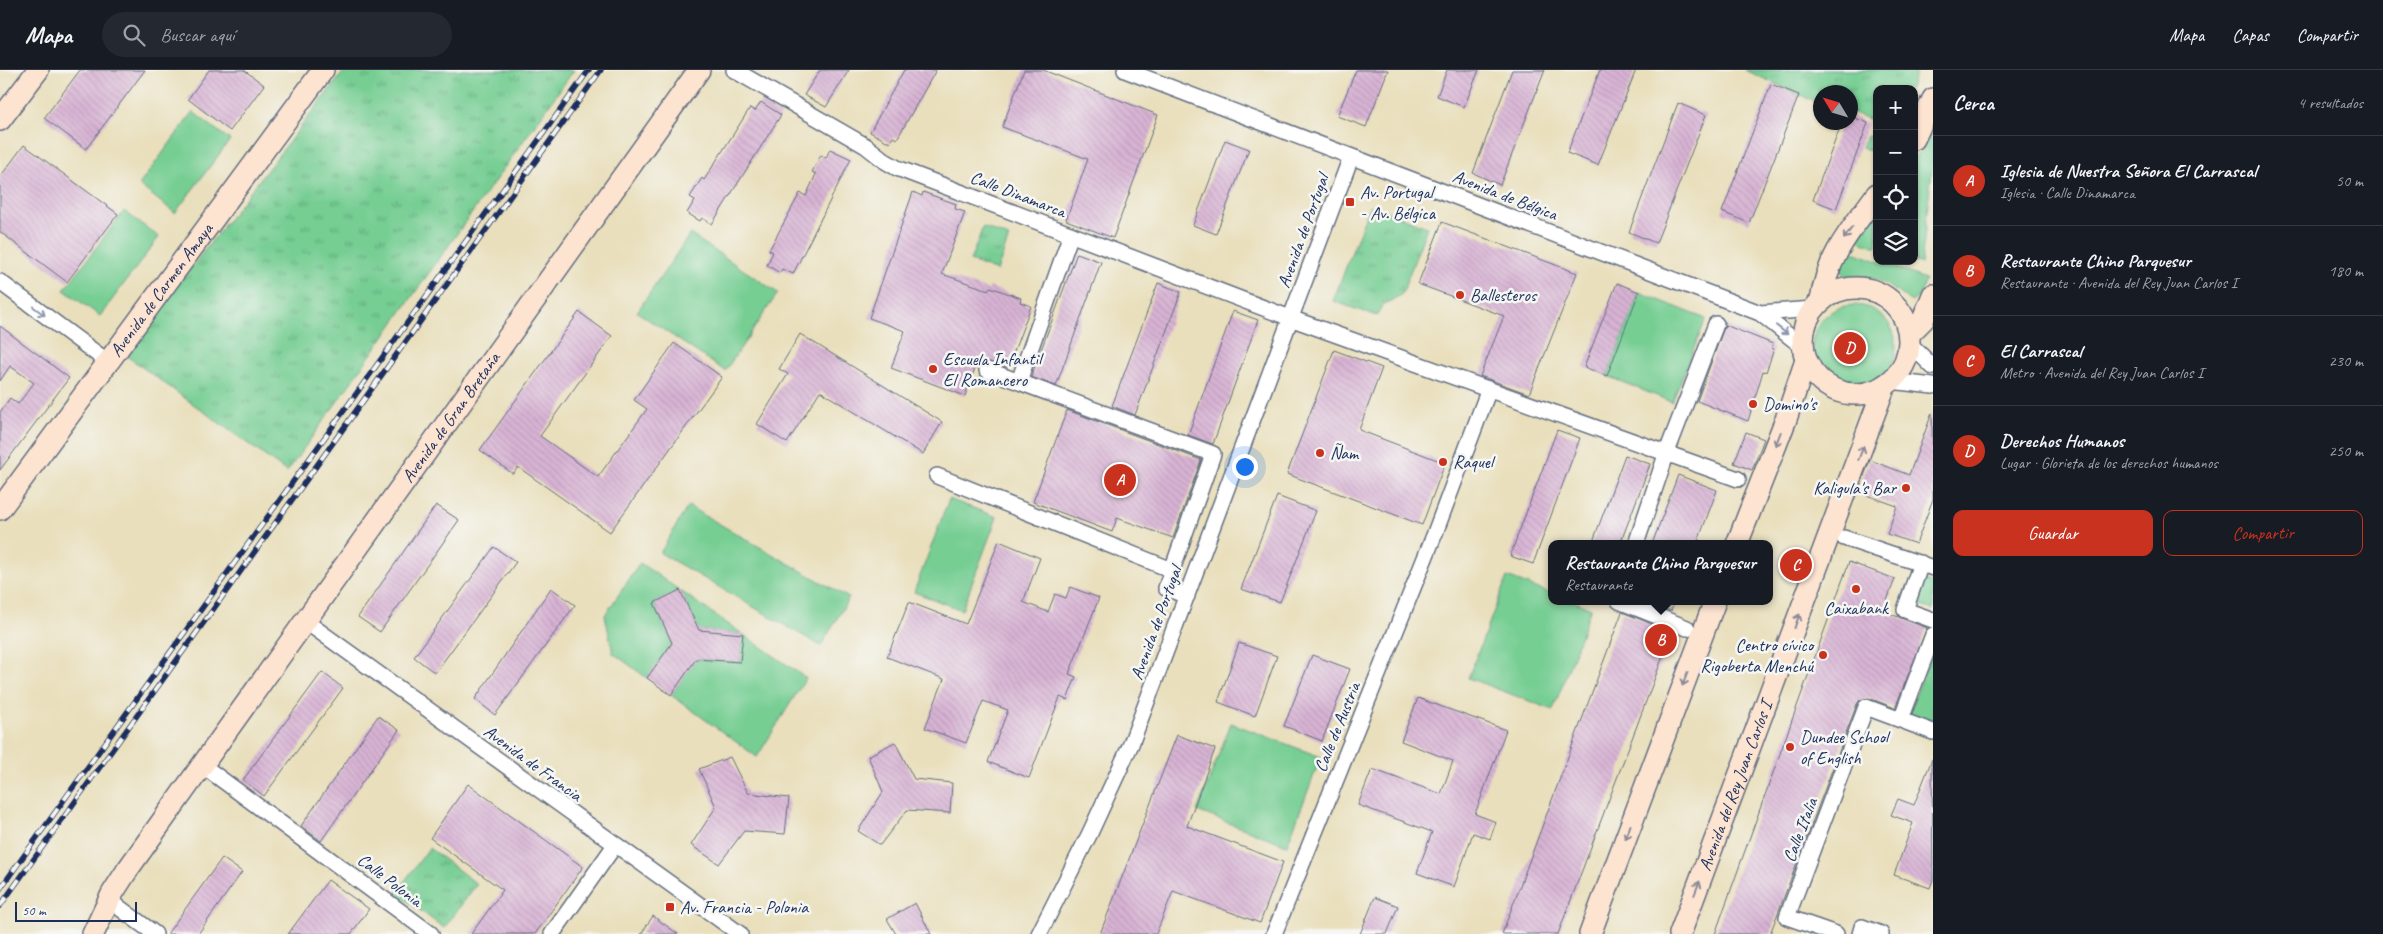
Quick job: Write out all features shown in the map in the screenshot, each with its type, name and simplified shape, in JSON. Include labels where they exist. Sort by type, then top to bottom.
[{"type":"main road","points":[[0,120],[38,70]]},
{"type":"main road","name":"Avenida de Gran Bretaña","points":[[93,934],[109,900],[128,869],[699,70]]},
{"type":"main road","name":"Avenida de Carmen Amaya","points":[[0,509],[108,362],[313,74]]},
{"type":"main road","points":[[1918,130],[1933,98]]},
{"type":"main road","points":[[1739,540],[1786,419],[1805,354],[1805,327],[1817,305],[1824,279],[1834,255],[1873,200]]},
{"type":"main road","points":[[1805,354],[1820,380],[1840,392],[1863,393],[1888,383],[1904,364],[1909,338],[1904,318],[1895,305],[1882,294],[1867,289],[1850,288],[1834,292],[1817,305]]},
{"type":"main road","points":[[1909,338],[1923,320],[1933,295]]},
{"type":"main road","name":"Avenida del Rey Juan Carlos I","points":[[1680,934],[1888,383]]},
{"type":"main road","points":[[1590,934],[1713,605]]},
{"type":"street","name":"Calle Dinamarca","points":[[734,70],[866,146],[897,168],[1071,234],[1018,381]]},
{"type":"street","name":"Avenida de Bélgica","points":[[1124,70],[1760,313]]},
{"type":"street","name":"Avenida de Portugal","points":[[1039,934],[1090,833],[1130,744],[1350,157]]},
{"type":"street","points":[[1071,234],[1290,318],[1738,479]]},
{"type":"street","points":[[0,282],[108,362]]},
{"type":"street","points":[[1760,313],[1817,305]]},
{"type":"street","points":[[1760,313],[1805,354]]},
{"type":"street","points":[[1637,540],[1667,452],[1716,324]]},
{"type":"street","points":[[1909,338],[1933,367]]},
{"type":"street","points":[[987,370],[1213,454],[1166,588],[1186,596]]},
{"type":"street","points":[[1888,383],[1933,386]]},
{"type":"street","name":"Calle de Austria","points":[[1274,934],[1435,533],[1489,389]]},
{"type":"street","points":[[937,476],[1172,570]]},
{"type":"street","points":[[1844,538],[1927,566],[1905,610],[1933,620]]},
{"type":"street","points":[[1629,605],[1687,628]]},
{"type":"street","name":"Avenida de Francia","points":[[305,621],[740,934]]},
{"type":"street","points":[[1933,635],[1901,720],[1933,732]]},
{"type":"street","name":"Calle Italia","points":[[1836,934],[1787,917],[1866,707],[1901,720]]},
{"type":"street","name":"Calle Polonia","points":[[202,765],[431,934]]},
{"type":"street","points":[[552,934],[615,844]]},
{"type":"street","points":[[109,900],[150,930]]},
{"type":"street","points":[[1860,934],[1862,927],[1881,934]]},
{"type":"green space","points":[[345,70],[574,70],[287,472],[124,354]]},
{"type":"green space","points":[[1745,70],[1917,70],[1911,85],[1873,85],[1873,120],[1858,115],[1858,85],[1813,85],[1813,101]]},
{"type":"green space","points":[[193,112],[230,140],[175,213],[139,185]]},
{"type":"green space","points":[[1931,126],[1933,161],[1921,264],[1918,263],[1918,153],[1924,145]]},
{"type":"green space","points":[[1867,136],[1873,138],[1873,152],[1862,147]]},
{"type":"green space","points":[[1370,205],[1427,227],[1402,294],[1382,306],[1376,316],[1333,301]]},
{"type":"green space","points":[[124,211],[159,237],[100,316],[64,290]]},
{"type":"green space","points":[[1873,218],[1873,246],[1857,240]]},
{"type":"green space","points":[[983,227],[1009,237],[997,271],[970,261]]},
{"type":"green space","points":[[690,234],[778,293],[725,371],[637,312]]},
{"type":"green space","points":[[1846,249],[1873,259],[1873,265],[1888,265],[1925,279],[1920,295],[1912,302],[1874,279],[1845,276],[1839,267]]},
{"type":"green space","points":[[1639,292],[1706,319],[1672,402],[1607,376]]},
{"type":"green space","points":[[1846,305],[1862,305],[1878,312],[1889,323],[1896,339],[1893,363],[1884,377],[1878,382],[1862,389],[1846,389],[1830,382],[1819,371],[1812,355],[1812,339],[1819,323],[1830,312]]},
{"type":"green space","points":[[949,499],[997,517],[962,610],[914,592]]},
{"type":"green space","points":[[688,506],[849,598],[821,646],[660,553]]},
{"type":"green space","points":[[640,563],[806,678],[757,757],[671,695],[696,659],[740,662],[742,634],[699,630],[680,591],[654,603],[672,643],[647,678],[613,653],[605,615]]},
{"type":"green space","points":[[1507,577],[1548,592],[1548,605],[1583,605],[1591,608],[1553,710],[1468,678]]},
{"type":"green space","points":[[1925,581],[1933,584],[1933,610],[1916,604]]},
{"type":"green space","points":[[1933,649],[1933,724],[1908,715]]},
{"type":"green space","points":[[1231,723],[1321,757],[1287,845],[1197,811]]},
{"type":"green space","points":[[429,848],[477,884],[444,928],[396,893]]},
{"type":"building","points":[[80,70],[145,70],[86,149],[44,118]]},
{"type":"building","points":[[209,70],[244,70],[264,85],[230,131],[188,99]]},
{"type":"building","points":[[820,70],[849,70],[826,107],[804,95]]},
{"type":"building","points":[[904,70],[936,70],[897,139],[893,137],[890,143],[870,132]]},
{"type":"building","points":[[1024,70],[1043,70],[1158,115],[1113,238],[1066,220],[1088,159],[1002,127]]},
{"type":"building","points":[[1356,70],[1388,70],[1366,127],[1337,116]]},
{"type":"building","points":[[1447,70],[1479,70],[1464,107],[1437,96]]},
{"type":"building","points":[[1512,70],[1545,70],[1500,185],[1473,173]]},
{"type":"building","points":[[1600,70],[1636,70],[1598,165],[1567,153]]},
{"type":"building","points":[[1771,84],[1799,95],[1749,223],[1722,212]]},
{"type":"building","points":[[761,102],[781,115],[712,224],[702,218],[700,221],[687,213],[695,200],[690,197],[702,178],[704,180],[750,108],[755,111]]},
{"type":"building","points":[[1678,103],[1706,115],[1656,243],[1629,232]]},
{"type":"building","points":[[1858,119],[1868,123],[1836,209],[1813,200],[1839,130],[1858,130]]},
{"type":"building","points":[[1225,140],[1249,149],[1216,234],[1193,225]]},
{"type":"building","points":[[24,145],[118,214],[67,282],[0,232],[0,177]]},
{"type":"building","points":[[830,149],[851,159],[793,274],[782,269],[780,273],[767,265],[773,252],[769,250],[800,193],[806,196],[816,174],[812,172],[821,155],[826,158]]},
{"type":"building","points":[[913,192],[922,196],[923,192],[956,204],[955,209],[965,212],[942,274],[988,290],[990,287],[1021,298],[1020,302],[1031,306],[1008,367],[978,360],[965,396],[891,368],[905,331],[869,318]]},
{"type":"building","points":[[1442,222],[1577,273],[1529,394],[1480,376],[1504,316],[1418,284]]},
{"type":"building","points":[[1077,253],[1101,262],[1056,386],[1031,377]]},
{"type":"building","points":[[1158,283],[1181,292],[1135,415],[1112,406]]},
{"type":"building","points":[[1617,283],[1639,292],[1607,376],[1584,367]]},
{"type":"building","points":[[1233,311],[1258,320],[1213,444],[1188,435]]},
{"type":"building","points":[[579,312],[612,336],[540,436],[598,477],[647,409],[634,400],[674,343],[722,377],[610,532],[518,467],[513,474],[480,450]]},
{"type":"building","points":[[1725,325],[1773,344],[1772,348],[1774,349],[1766,372],[1763,371],[1748,421],[1697,401]]},
{"type":"building","points":[[0,326],[69,378],[0,470],[0,412],[10,398],[18,404],[34,383],[10,366],[0,381]]},
{"type":"building","points":[[800,334],[942,422],[923,454],[820,391],[787,443],[757,424],[788,374],[779,369]]},
{"type":"building","points":[[1334,350],[1382,368],[1359,430],[1445,463],[1422,525],[1287,474]]},
{"type":"building","points":[[1067,410],[1201,460],[1173,538],[1117,518],[1112,532],[1033,502]]},
{"type":"building","points":[[1932,413],[1933,499],[1916,544],[1887,534],[1897,506],[1858,492],[1870,460],[1909,475]]},
{"type":"building","points":[[1557,430],[1580,438],[1533,564],[1510,556]]},
{"type":"building","points":[[1746,432],[1764,439],[1752,470],[1734,463]]},
{"type":"building","points":[[1625,455],[1650,464],[1622,540],[1593,540]]},
{"type":"building","points":[[1678,475],[1717,490],[1698,540],[1654,540]]},
{"type":"building","points":[[1277,496],[1316,511],[1280,602],[1241,589]]},
{"type":"building","points":[[436,505],[459,520],[380,632],[358,617]]},
{"type":"building","points":[[999,541],[1040,558],[1023,602],[1048,612],[1055,594],[1066,598],[1070,587],[1099,598],[1069,674],[1076,677],[1067,700],[1060,697],[1029,778],[988,762],[1008,710],[983,701],[966,743],[925,728],[944,679],[887,657],[909,602],[966,624]]},
{"type":"building","points":[[494,547],[516,562],[435,673],[414,657]]},
{"type":"building","points":[[1849,562],[1895,579],[1883,611],[1927,628],[1895,708],[1869,698],[1860,700],[1857,704],[1770,934],[1715,934]]},
{"type":"building","points":[[551,588],[575,605],[495,715],[475,699]]},
{"type":"building","points":[[680,590],[699,630],[743,634],[740,662],[696,659],[671,695],[647,678],[672,643],[654,603]]},
{"type":"building","points":[[1655,605],[1673,605],[1671,611]]},
{"type":"building","points":[[1622,612],[1672,632],[1558,934],[1502,934]]},
{"type":"building","points":[[1239,643],[1277,656],[1255,716],[1218,702]]},
{"type":"building","points":[[1312,655],[1350,669],[1322,741],[1284,726]]},
{"type":"building","points":[[322,672],[343,688],[264,796],[243,780]]},
{"type":"building","points":[[1418,698],[1506,730],[1475,814],[1496,822],[1490,839],[1473,833],[1454,887],[1417,873],[1432,832],[1358,805],[1372,769],[1441,794],[1453,761],[1401,741]]},
{"type":"building","points":[[378,716],[399,730],[321,841],[301,826]]},
{"type":"building","points":[[1177,735],[1215,749],[1187,826],[1283,862],[1260,923],[1173,891],[1156,934],[1100,934]]},
{"type":"building","points":[[895,742],[914,779],[952,783],[950,813],[907,810],[880,845],[858,831],[883,792],[868,756]]},
{"type":"building","points":[[730,757],[748,793],[789,798],[785,834],[744,831],[719,864],[691,845],[716,807],[699,769]]},
{"type":"building","points":[[1932,759],[1933,880],[1930,888],[1894,875],[1913,823],[1891,815],[1898,799],[1914,805]]},
{"type":"building","points":[[468,784],[583,867],[535,934],[471,934],[503,890],[430,838]]},
{"type":"building","points":[[222,858],[242,872],[198,934],[167,934]]},
{"type":"building","points":[[328,880],[369,909],[351,934],[288,934]]},
{"type":"building","points":[[1375,897],[1398,906],[1387,934],[1360,934]]},
{"type":"building","points":[[915,903],[931,934],[896,934],[887,919]]},
{"type":"building","points":[[653,916],[678,934],[641,934]]},
{"type":"railway","points":[[0,889],[589,70]]},
{"type":"railway","points":[[0,906],[601,70]]},
{"type":"place","name":"Av. Portugal - Av. Bélgica","points":[[1350,202]]},
{"type":"place","name":"Ballesteros","points":[[1460,295]]},
{"type":"place","name":"Derechos Humanos","points":[[1850,348]]},
{"type":"place","name":"Escuela Infantil El Romancero","points":[[933,369]]},
{"type":"place","name":"Domino's","points":[[1753,404]]},
{"type":"place","name":"Ñam","points":[[1320,453]]},
{"type":"place","name":"Raquel","points":[[1443,462]]},
{"type":"place","name":"Iglesia de Nuestra Señora El Carrascal","points":[[1120,480]]},
{"type":"place","name":"Kaligula's Bar","points":[[1906,488]]},
{"type":"place","name":"El Carrascal","points":[[1796,565]]},
{"type":"place","name":"Caixabank","points":[[1856,589]]},
{"type":"place","name":"Restaurante Chino Parquesur","points":[[1661,640]]},
{"type":"place","name":"Centro cívico Rigoberta Menchú","points":[[1823,655]]},
{"type":"place","name":"Dundee School of English","points":[[1790,747]]},
{"type":"place","name":"Av. Francia - Polonia","points":[[670,907]]}]
